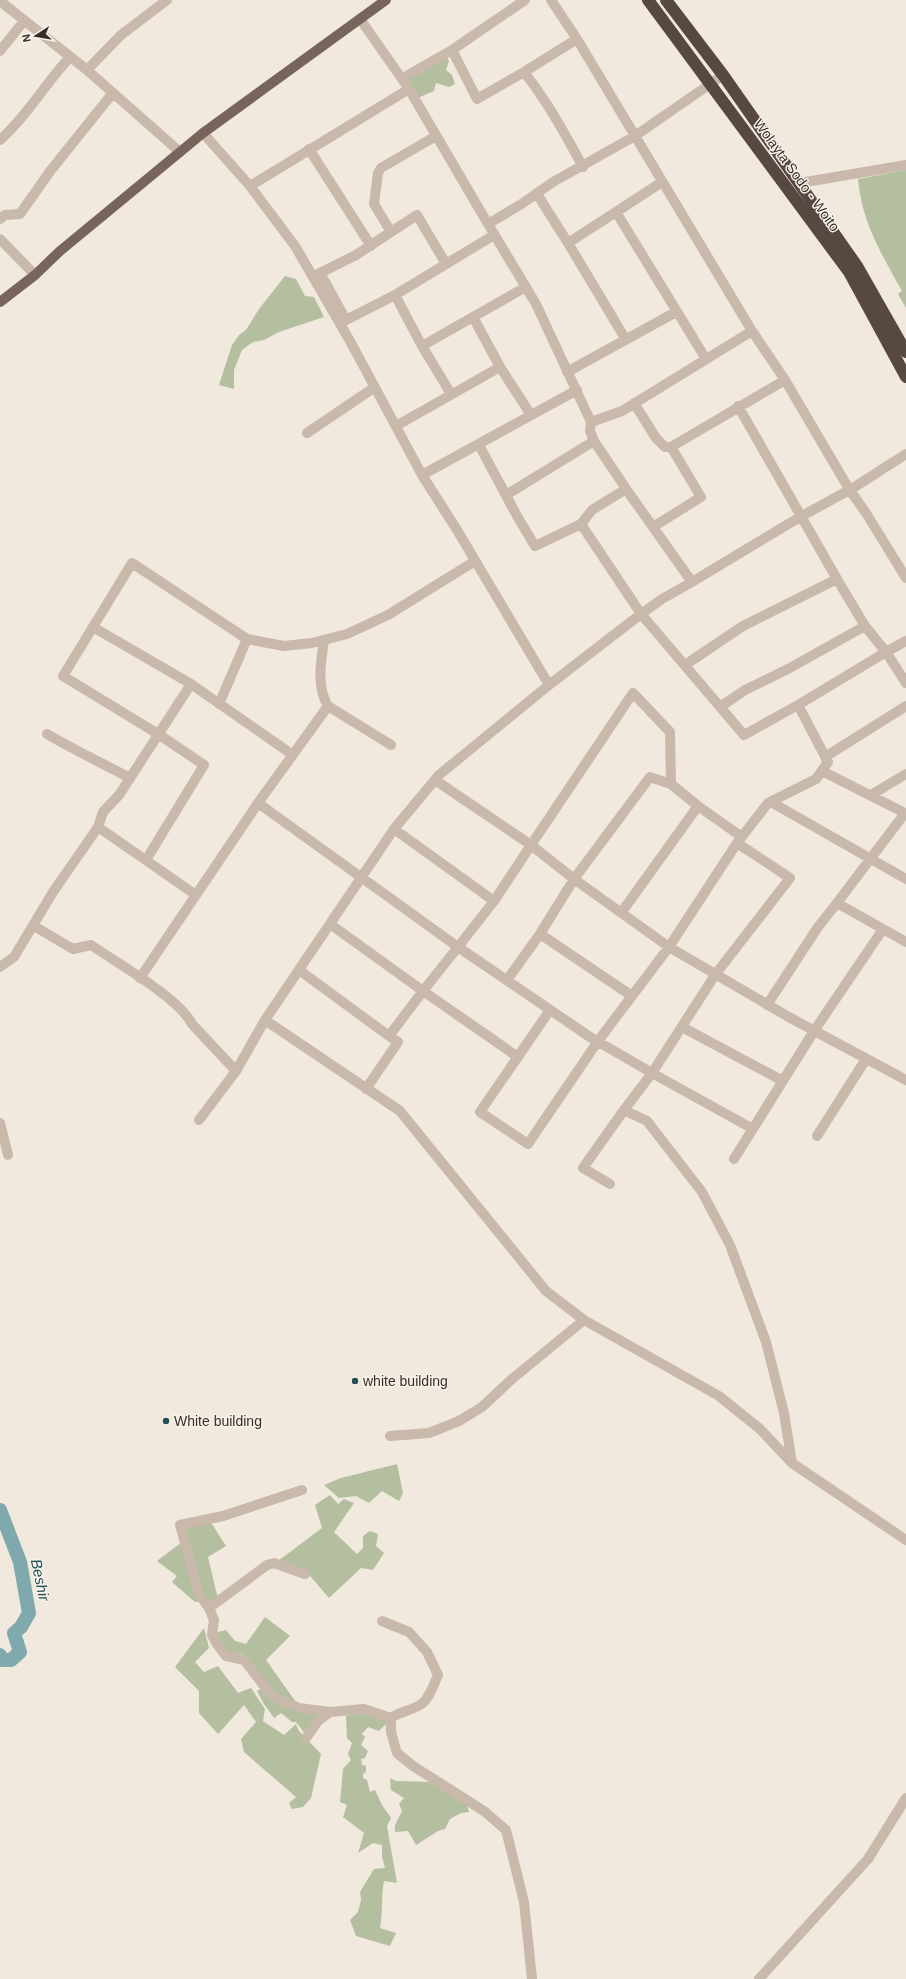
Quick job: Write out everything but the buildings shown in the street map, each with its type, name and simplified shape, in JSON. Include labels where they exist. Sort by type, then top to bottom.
[{"type":"highway","name":"Wolayta Sodo - Woito","points":[[648,0],[849,272],[906,377]]},
{"type":"highway","name":"Wolayta Sodo - Woito","points":[[666,0],[800,183],[857,266],[906,352]]},
{"type":"main road","points":[[0,302],[35,275],[60,251],[203,133],[386,0]]},
{"type":"street","points":[[87,70],[121,35],[167,0]]},
{"type":"street","points":[[403,78],[452,50],[525,0]]},
{"type":"street","points":[[551,0],[577,39],[752,331],[785,380],[849,489],[866,513],[906,578]]},
{"type":"street","points":[[0,2],[87,70],[112,94],[180,152]]},
{"type":"street","points":[[360,18],[410,89],[524,288],[536,304],[591,422],[590,431],[594,441],[692,582]]},
{"type":"street","points":[[0,51],[24,21]]},
{"type":"street","points":[[452,50],[477,99],[577,39]]},
{"type":"street","points":[[0,140],[7,135],[24,116],[70,57]]},
{"type":"street","points":[[524,72],[553,113],[583,166]]},
{"type":"street","points":[[488,224],[537,194],[553,182],[635,136],[722,75]]},
{"type":"street","points":[[250,186],[410,89]]},
{"type":"street","points":[[0,219],[5,215],[20,214],[51,170],[112,94]]},
{"type":"street","points":[[203,133],[250,186],[285,231],[317,274],[346,320],[395,295],[494,235]]},
{"type":"street","points":[[391,232],[374,204],[378,173],[381,168],[436,136]]},
{"type":"street","points":[[309,149],[371,246]]},
{"type":"street","points":[[800,183],[906,165]]},
{"type":"street","points":[[568,243],[662,182]]},
{"type":"street","points":[[537,194],[626,340]]},
{"type":"street","points":[[616,212],[706,359]]},
{"type":"street","points":[[317,274],[371,246],[416,215],[446,264]]},
{"type":"street","points":[[0,239],[35,275]]},
{"type":"street","points":[[317,274],[374,387],[422,475],[549,685]]},
{"type":"street","points":[[422,346],[524,288]]},
{"type":"street","points":[[395,295],[422,346],[451,394]]},
{"type":"street","points":[[567,372],[676,312]]},
{"type":"street","points":[[473,317],[500,367],[531,415]]},
{"type":"street","points":[[591,422],[622,411],[752,331]]},
{"type":"street","points":[[396,426],[500,367]]},
{"type":"street","points":[[634,403],[656,438],[665,447],[671,447],[738,406],[785,380]]},
{"type":"street","points":[[307,433],[374,387]]},
{"type":"street","points":[[422,475],[577,390]]},
{"type":"street","points":[[738,406],[800,517],[865,626],[886,652],[906,683]]},
{"type":"street","points":[[506,494],[594,441]]},
{"type":"street","points":[[479,445],[535,546],[581,524],[592,510],[626,489]]},
{"type":"street","points":[[653,527],[701,497],[671,447]]},
{"type":"street","points":[[199,1120],[236,1071],[265,1020],[394,829],[438,775],[549,685],[641,614],[906,454]]},
{"type":"street","points":[[581,524],[641,614],[744,735],[906,641]]},
{"type":"street","points":[[146,860],[204,765],[158,734],[63,676],[132,563],[248,639],[284,646],[312,643],[347,634],[388,615],[475,561]]},
{"type":"street","points":[[685,665],[743,626],[837,579]]},
{"type":"street","points":[[720,707],[745,690],[788,669],[865,626]]},
{"type":"street","points":[[93,627],[191,684],[293,754]]},
{"type":"street","points":[[219,704],[248,639]]},
{"type":"street","points":[[324,640],[320,665],[322,697],[328,706],[392,744]]},
{"type":"street","points":[[0,967],[14,957],[16,951],[34,926],[53,892],[98,827],[103,812],[119,795],[191,684]]},
{"type":"street","points":[[389,1036],[494,901],[633,694],[670,732],[671,784]]},
{"type":"street","points":[[550,1010],[480,1112],[528,1144],[598,1041],[669,947],[740,840],[771,802],[816,779],[828,762],[798,705]]},
{"type":"street","points":[[140,978],[258,803],[328,706]]},
{"type":"street","points":[[826,757],[906,706]]},
{"type":"street","points":[[47,734],[79,753],[95,759],[130,778]]},
{"type":"street","points":[[767,1005],[818,927],[905,813],[822,771]]},
{"type":"street","points":[[870,795],[906,774]]},
{"type":"street","points":[[507,980],[540,934],[574,879],[650,777],[671,784],[790,878],[715,975],[652,1073],[583,1168],[610,1184]]},
{"type":"street","points":[[435,780],[531,845],[574,879],[669,947],[767,1005],[906,1080]]},
{"type":"street","points":[[771,802],[906,879]]},
{"type":"street","points":[[258,803],[458,947],[550,1010],[652,1073],[753,1129]]},
{"type":"street","points":[[622,913],[698,806]]},
{"type":"street","points":[[98,827],[196,896]]},
{"type":"street","points":[[394,829],[494,901]]},
{"type":"street","points":[[836,903],[906,942]]},
{"type":"street","points":[[330,924],[423,991],[518,1056]]},
{"type":"street","points":[[34,926],[73,948],[91,945],[140,978],[188,1015],[192,1024],[236,1071]]},
{"type":"street","points":[[734,1159],[814,1031],[883,929]]},
{"type":"street","points":[[540,934],[632,996]]},
{"type":"street","points":[[299,970],[398,1042],[366,1089]]},
{"type":"street","points":[[265,1020],[400,1111],[546,1291],[584,1320],[719,1396],[760,1429],[792,1464],[906,1540]]},
{"type":"street","points":[[682,1027],[783,1081]]},
{"type":"street","points":[[817,1136],[866,1059]]},
{"type":"street","points":[[624,1110],[647,1121],[652,1127],[702,1192],[730,1245],[766,1342],[784,1413],[792,1464]]},
{"type":"street","points":[[0,1123],[8,1155]]},
{"type":"street","points":[[390,1436],[429,1433],[459,1421],[482,1407],[512,1379],[584,1320]]},
{"type":"street","points":[[302,1490],[223,1516],[180,1525],[199,1594],[209,1608],[214,1620],[212,1634],[226,1656],[244,1660],[272,1696],[299,1708],[330,1712],[364,1709],[391,1718]]},
{"type":"street","points":[[209,1608],[267,1565],[274,1563],[305,1574]]},
{"type":"street","points":[[382,1621],[410,1632],[427,1652],[438,1674],[426,1701],[420,1705],[400,1712],[391,1718]]},
{"type":"street","points":[[306,1738],[318,1721],[330,1712]]},
{"type":"street","points":[[391,1718],[391,1732],[397,1753],[413,1766],[484,1811],[506,1830],[524,1902],[532,1979]]},
{"type":"street","points":[[759,1979],[868,1859],[906,1798]]},
{"type":"green space","points":[[446,55],[449,61],[446,70],[452,75],[455,84],[449,87],[436,83],[434,91],[420,97],[413,96],[405,81]]},
{"type":"green space","points":[[906,170],[906,308],[898,294],[902,291],[868,224],[860,195],[858,179]]},
{"type":"green space","points":[[285,276],[296,279],[305,296],[314,297],[324,317],[279,332],[264,340],[253,342],[242,350],[234,370],[234,389],[219,385],[232,345],[239,335],[246,330],[259,309]]},
{"type":"green space","points":[[397,1464],[403,1493],[399,1501],[382,1491],[369,1503],[356,1496],[339,1498],[324,1485],[341,1478]]},
{"type":"green space","points":[[330,1495],[338,1504],[344,1499],[354,1503],[334,1532],[357,1554],[363,1548],[363,1536],[370,1531],[378,1534],[376,1546],[384,1553],[373,1570],[361,1568],[329,1598],[305,1570],[278,1561],[322,1528],[315,1505]]},
{"type":"green space","points":[[210,1521],[226,1546],[208,1557],[218,1599],[210,1605],[200,1594],[182,1527]]},
{"type":"green space","points":[[182,1542],[201,1602],[195,1602],[172,1582],[177,1576],[157,1561]]},
{"type":"green space","points":[[265,1617],[290,1636],[266,1660],[298,1705],[272,1694],[243,1654],[228,1653],[214,1633],[226,1630],[235,1641],[246,1644]]},
{"type":"green space","points":[[204,1628],[209,1648],[195,1662],[204,1672],[218,1666],[238,1693],[251,1688],[265,1709],[263,1721],[284,1735],[296,1724],[299,1731],[321,1754],[311,1798],[303,1807],[292,1809],[289,1803],[296,1797],[244,1752],[241,1739],[256,1722],[244,1705],[218,1734],[199,1713],[199,1691],[175,1667]]},
{"type":"green space","points":[[262,1688],[325,1714],[306,1735],[296,1722],[292,1722],[281,1713],[274,1718],[257,1691]]},
{"type":"green space","points":[[364,1712],[385,1717],[387,1723],[379,1731],[368,1727],[362,1734],[365,1737],[361,1745],[368,1751],[365,1758],[361,1759],[362,1765],[366,1766],[366,1772],[363,1774],[363,1778],[367,1780],[370,1792],[375,1790],[382,1805],[391,1818],[387,1826],[397,1883],[384,1881],[380,1928],[396,1933],[390,1946],[356,1936],[350,1920],[358,1912],[361,1900],[360,1892],[374,1869],[385,1868],[382,1857],[382,1845],[373,1843],[358,1853],[364,1833],[343,1817],[347,1805],[340,1802],[343,1769],[351,1760],[348,1754],[352,1743],[347,1738],[346,1716]]},
{"type":"green space","points":[[390,1778],[396,1781],[431,1782],[466,1801],[469,1812],[461,1813],[450,1819],[445,1829],[438,1831],[416,1845],[408,1831],[395,1832],[395,1825],[402,1811],[399,1804],[404,1798],[391,1790]]},
{"type":"waterway","name":"Beshir","points":[[0,1510],[20,1562],[29,1613],[21,1627],[14,1633],[20,1652],[11,1660],[3,1660],[0,1655]]},
{"type":"place","name":"white building","points":[[355,1381]]},
{"type":"place","name":"White building","points":[[166,1421]]}]
